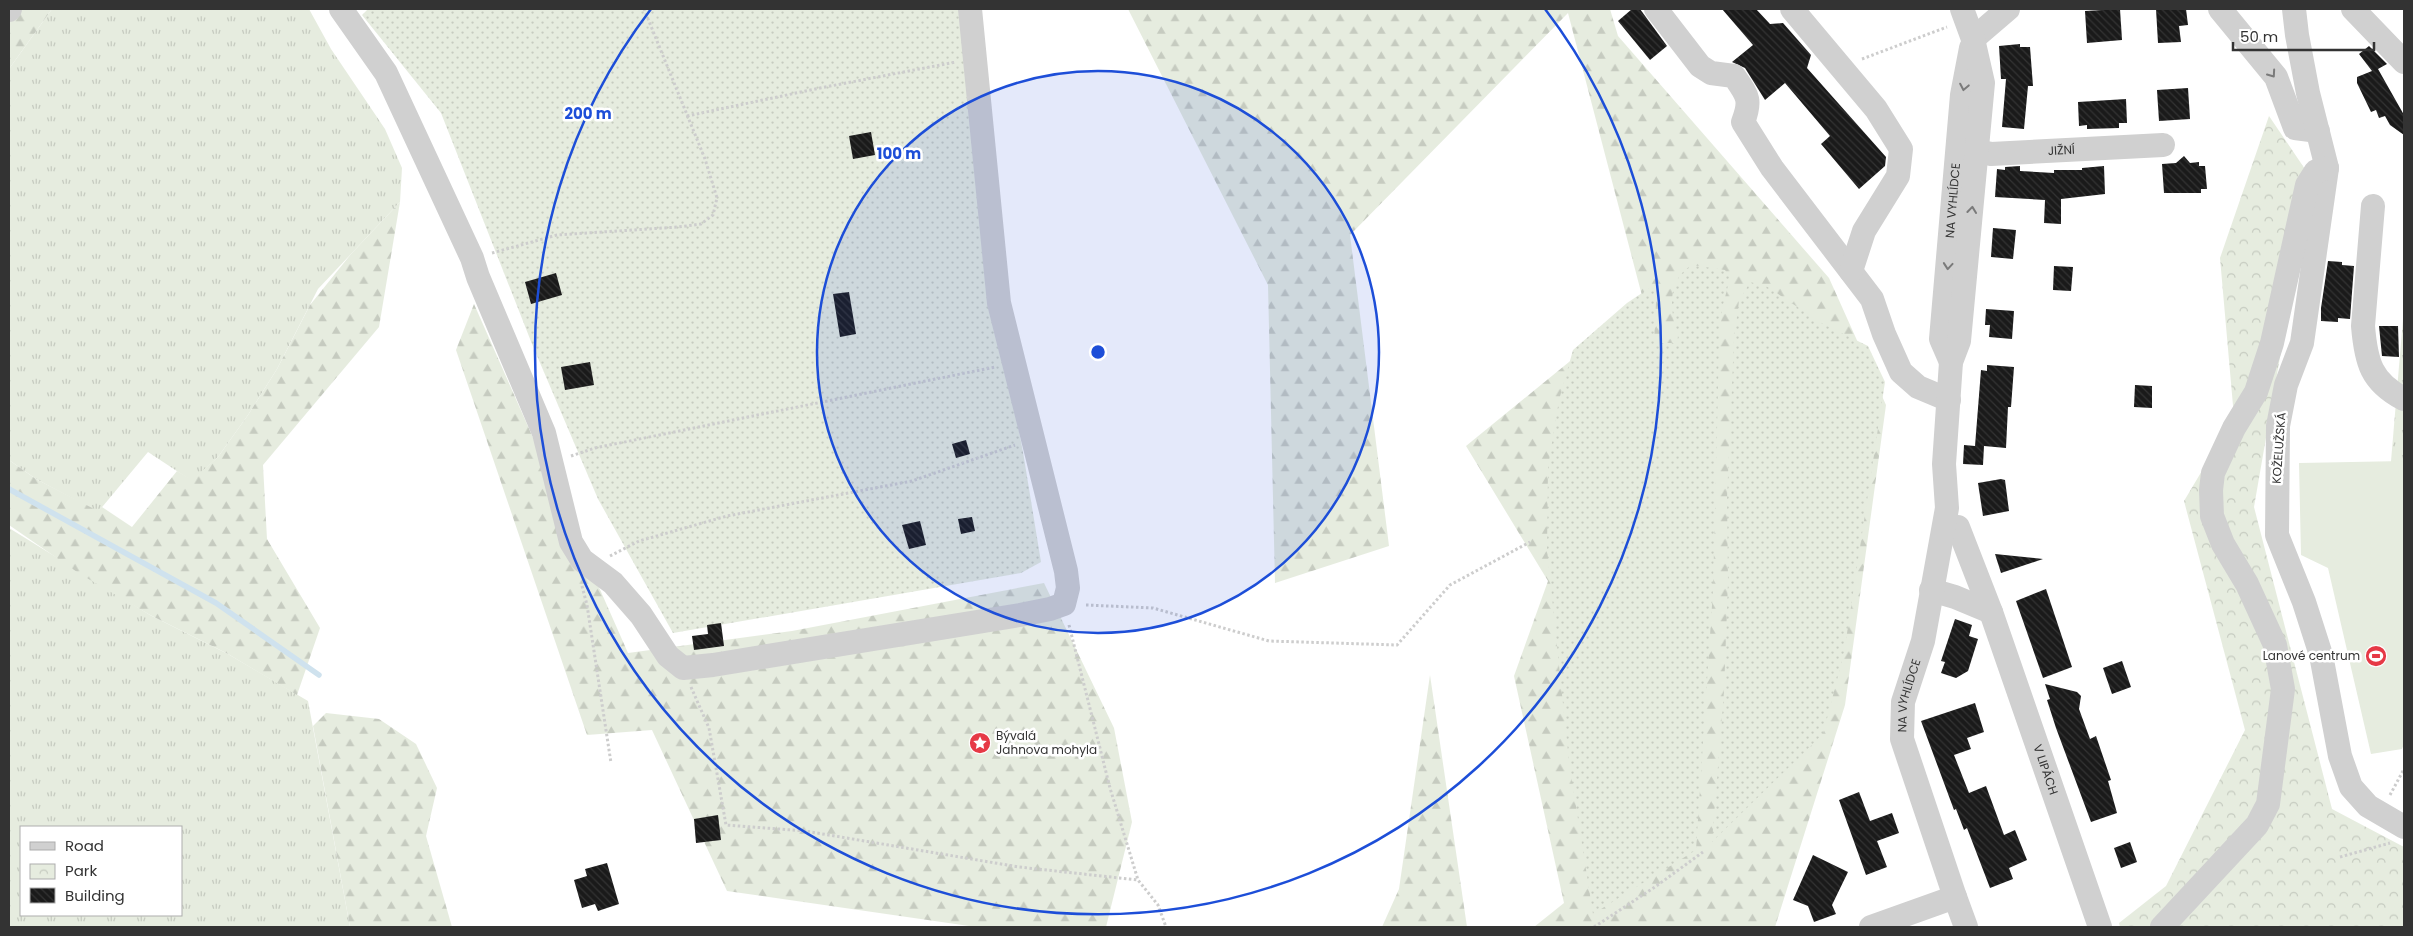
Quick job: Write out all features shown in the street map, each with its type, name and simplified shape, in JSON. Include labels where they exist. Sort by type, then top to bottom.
[{"type":"street","points":[[341,9],[386,73],[472,258],[544,433],[571,542],[582,560],[588,575],[613,583],[641,615],[668,656],[683,668],[713,665],[1020,615],[1064,604],[1068,588],[1066,571],[999,303],[970,9]]},
{"type":"street","points":[[1656,9],[1700,66],[1711,73],[1734,76],[1747,95],[1749,106],[1743,122],[1772,168],[1872,299],[1884,334],[1901,372],[1918,387],[1949,400]]},
{"type":"street","points":[[1792,9],[1876,109],[1902,149],[1898,176],[1864,231],[1851,271]]},
{"type":"street","points":[[1967,23],[2008,9]]},
{"type":"street","points":[[2220,9],[2276,77],[2296,128],[2318,131]]},
{"type":"street","name":"KOŽELUŽSKÁ","points":[[2294,9],[2296,35],[2327,168],[2302,343],[2286,385],[2278,426],[2276,535],[2304,602],[2321,655],[2340,756],[2352,787],[2368,806],[2400,835]]},
{"type":"street","points":[[2353,9],[2404,62]]},
{"type":"street","name":"NA VYHLÍDCE","points":[[1966,927],[1902,739],[1903,702],[1924,641],[1947,508],[1944,464],[1951,362],[1959,341],[1968,149],[1983,83],[1967,23]]},
{"type":"street","name":"JIŽNÍ","points":[[1968,149],[1992,154],[2163,145]]},
{"type":"street","points":[[2162,927],[2257,825],[2268,804],[2283,689],[2275,644],[2247,584],[2223,544],[2212,516],[2212,482],[2213,473],[2230,437],[2256,392],[2272,343],[2307,185],[2316,172],[2327,168]]},
{"type":"street","points":[[2373,206],[2362,326],[2364,346],[2377,380],[2390,391],[2404,399]]},
{"type":"street","name":"V LIPÁCH","points":[[1958,527],[1990,612],[2100,927]]},
{"type":"street","points":[[1932,590],[1955,597],[1990,612]]},
{"type":"street","points":[[1871,927],[1956,897]]},
{"type":"path","points":[[472,258],[557,235],[701,224],[713,215],[717,198],[705,159],[644,9]]},
{"type":"path","points":[[1838,64],[1848,65],[1967,23]]},
{"type":"path","points":[[687,116],[820,88],[975,59]]},
{"type":"path","points":[[552,463],[595,448],[1014,363]]},
{"type":"path","points":[[611,763],[587,605],[588,575],[611,554],[639,541],[727,516],[912,481],[1033,439]]},
{"type":"path","points":[[1166,927],[1158,905],[1138,880],[1110,788],[1064,604],[1153,608],[1269,642],[1397,645],[1450,585],[1530,542]]},
{"type":"path","points":[[683,668],[709,728],[726,825],[806,831],[1019,867],[1138,880]]},
{"type":"path","points":[[2391,794],[2404,769]]},
{"type":"path","points":[[2340,857],[2400,835]]},
{"type":"path","points":[[1594,927],[1655,887],[1703,852]]},
{"type":"green space","points":[[9,9],[52,9],[9,69]]},
{"type":"green space","points":[[52,9],[309,9],[331,49],[385,129],[402,168],[400,202],[318,289],[277,369],[248,415],[218,457],[192,481],[148,452],[98,512],[36,479],[9,460],[9,69]]},
{"type":"green space","points":[[368,9],[961,9],[986,263],[1023,452],[1041,562],[1021,573],[673,633],[598,499],[532,344],[441,113],[362,15]]},
{"type":"green space","points":[[1128,9],[1610,9],[1618,36],[1829,278],[1886,405],[1845,705],[1775,927],[1534,927],[1564,903],[1514,676],[1548,581],[1466,446],[1580,353],[1652,334],[1568,13],[1350,235],[1389,546],[1275,583],[1268,285]]},
{"type":"green space","points":[[2269,116],[2311,178],[2254,507],[2332,809],[2404,847],[2404,927],[2120,927],[2119,923],[2166,886],[2245,730],[2184,501],[2234,417],[2220,258]]},
{"type":"green space","points":[[400,202],[379,327],[263,465],[267,539],[320,628],[297,695],[228,654],[150,615],[80,574],[9,525],[9,460],[36,479],[98,511],[102,507],[132,527],[177,471],[192,480],[218,457],[248,415],[277,369],[310,305],[351,254]]},
{"type":"green space","points":[[1692,265],[1725,270],[1730,278],[1722,309],[1719,350],[1713,590],[1696,850],[1593,914],[1569,762],[1547,549],[1548,467],[1559,400],[1573,350],[1627,303],[1657,283],[1654,343],[1677,343],[1678,335],[1672,309],[1674,287],[1681,275]]},
{"type":"green space","points":[[1750,282],[1766,286],[1823,324],[1868,346],[1885,382],[1844,653],[1823,734],[1712,842],[1724,691],[1728,581],[1727,498],[1734,339],[1739,301]]},
{"type":"green space","points":[[474,304],[628,653],[792,631],[1044,583],[1114,728],[1132,822],[1106,927],[976,927],[727,891],[652,730],[587,735],[456,350]]},
{"type":"green space","points":[[2404,307],[2404,588],[2390,473]]},
{"type":"green space","name":"Lanové centrum","points":[[2404,461],[2404,744],[2402,749],[2371,754],[2328,568],[2301,555],[2299,463]]},
{"type":"green space","points":[[9,528],[150,615],[228,654],[308,701],[350,927],[9,927]]},
{"type":"green space","points":[[1430,675],[1467,927],[1382,927],[1399,889]]},
{"type":"green space","points":[[326,713],[379,719],[416,744],[437,788],[426,836],[452,927],[350,927],[313,726]]},
{"type":"building","points":[[1632,9],[1640,9],[1667,46],[1650,60],[1618,21]]},
{"type":"building","points":[[1722,9],[1756,9],[1770,24],[1783,23],[1811,55],[1807,68],[1886,157],[1885,166],[1859,189],[1821,144],[1830,136],[1785,83],[1765,100],[1745,68],[1732,62],[1753,45]]},
{"type":"building","points":[[2120,9],[2122,40],[2087,43],[2085,11]]},
{"type":"building","points":[[2156,9],[2186,9],[2188,25],[2179,26],[2181,42],[2158,43]]},
{"type":"building","points":[[2020,44],[2020,47],[2030,47],[2033,86],[2028,86],[2024,129],[2002,127],[2006,79],[2001,79],[1999,46]]},
{"type":"building","points":[[2369,46],[2387,64],[2378,69],[2404,115],[2404,135],[2390,125],[2385,116],[2379,118],[2376,110],[2371,112],[2357,83],[2357,77],[2372,71],[2359,54]]},
{"type":"building","points":[[2188,88],[2190,119],[2159,121],[2157,90]]},
{"type":"building","points":[[2126,99],[2127,123],[2119,123],[2119,128],[2087,129],[2087,125],[2079,126],[2078,102]]},
{"type":"building","points":[[871,132],[875,155],[853,159],[849,136]]},
{"type":"building","points":[[2184,156],[2190,163],[2199,162],[2199,166],[2205,166],[2207,189],[2201,189],[2201,193],[2164,193],[2162,164],[2176,163]]},
{"type":"building","points":[[2020,166],[2020,171],[2054,173],[2054,170],[2082,170],[2082,168],[2104,166],[2105,194],[2061,199],[2061,224],[2044,223],[2045,200],[1995,197],[1997,169],[2005,170],[2005,167]]},
{"type":"building","points":[[1993,228],[2016,230],[2013,259],[1991,257]]},
{"type":"building","points":[[2328,261],[2342,262],[2342,265],[2354,266],[2350,319],[2338,318],[2338,322],[2321,321],[2321,308]]},
{"type":"building","points":[[2054,266],[2073,267],[2071,291],[2053,290]]},
{"type":"building","points":[[556,273],[562,295],[531,304],[525,282]]},
{"type":"building","points":[[849,292],[856,334],[840,337],[833,294]]},
{"type":"building","points":[[1986,309],[2014,311],[2012,339],[1989,337],[1990,325],[1985,325]]},
{"type":"building","points":[[2379,326],[2398,326],[2399,357],[2382,356]]},
{"type":"building","points":[[590,362],[594,385],[565,390],[561,367]]},
{"type":"building","points":[[1987,365],[2014,367],[2011,407],[2008,407],[2006,448],[1984,446],[1983,465],[1963,464],[1964,445],[1975,446],[1981,370],[1987,371]]},
{"type":"building","points":[[2135,385],[2152,386],[2152,408],[2134,407]]},
{"type":"building","points":[[966,440],[970,454],[956,458],[952,444]]},
{"type":"building","points":[[2005,480],[2009,511],[1983,516],[1978,483]]},
{"type":"building","points":[[972,517],[975,531],[961,534],[958,519]]},
{"type":"building","points":[[920,521],[926,545],[909,549],[902,525]]},
{"type":"building","points":[[1995,554],[2043,559],[2001,573]]},
{"type":"building","points":[[2046,589],[2072,667],[2043,678],[2016,601]]},
{"type":"building","points":[[1955,619],[1972,625],[1969,636],[1978,639],[1968,671],[1956,678],[1941,673],[1945,662],[1941,661]]},
{"type":"building","points":[[721,623],[724,646],[694,650],[692,636],[708,634],[707,625]]},
{"type":"building","points":[[2122,661],[2131,687],[2112,694],[2103,668]]},
{"type":"building","points":[[2045,684],[2077,692],[2081,696],[2079,709],[2090,739],[2096,736],[2111,780],[2108,781],[2117,813],[2091,822],[2056,728],[2047,700],[2050,699]]},
{"type":"building","points":[[1975,703],[1984,732],[1967,738],[1971,749],[1954,755],[1969,793],[1986,786],[2004,835],[2015,830],[2027,860],[2009,868],[2013,879],[1990,888],[1967,828],[1964,830],[1956,809],[1954,810],[1921,721]]},
{"type":"building","points":[[1859,792],[1870,821],[1892,813],[1899,833],[1877,841],[1887,867],[1866,875],[1839,800]]},
{"type":"building","points":[[718,815],[721,840],[696,843],[694,819]]},
{"type":"building","points":[[2130,842],[2137,862],[2121,868],[2114,848]]},
{"type":"building","points":[[1813,855],[1848,872],[1832,905],[1836,914],[1814,922],[1808,906],[1793,900]]},
{"type":"building","points":[[607,863],[619,904],[598,911],[595,904],[582,908],[574,880],[587,876],[585,869]]},
{"type":"waterway","points":[[9,489],[216,603],[319,675]]},
{"type":"place","name":"Lanové centrum","points":[[2376,656]]},
{"type":"place","name":"Bývalá Jahnova mohyla","points":[[980,743]]}]
